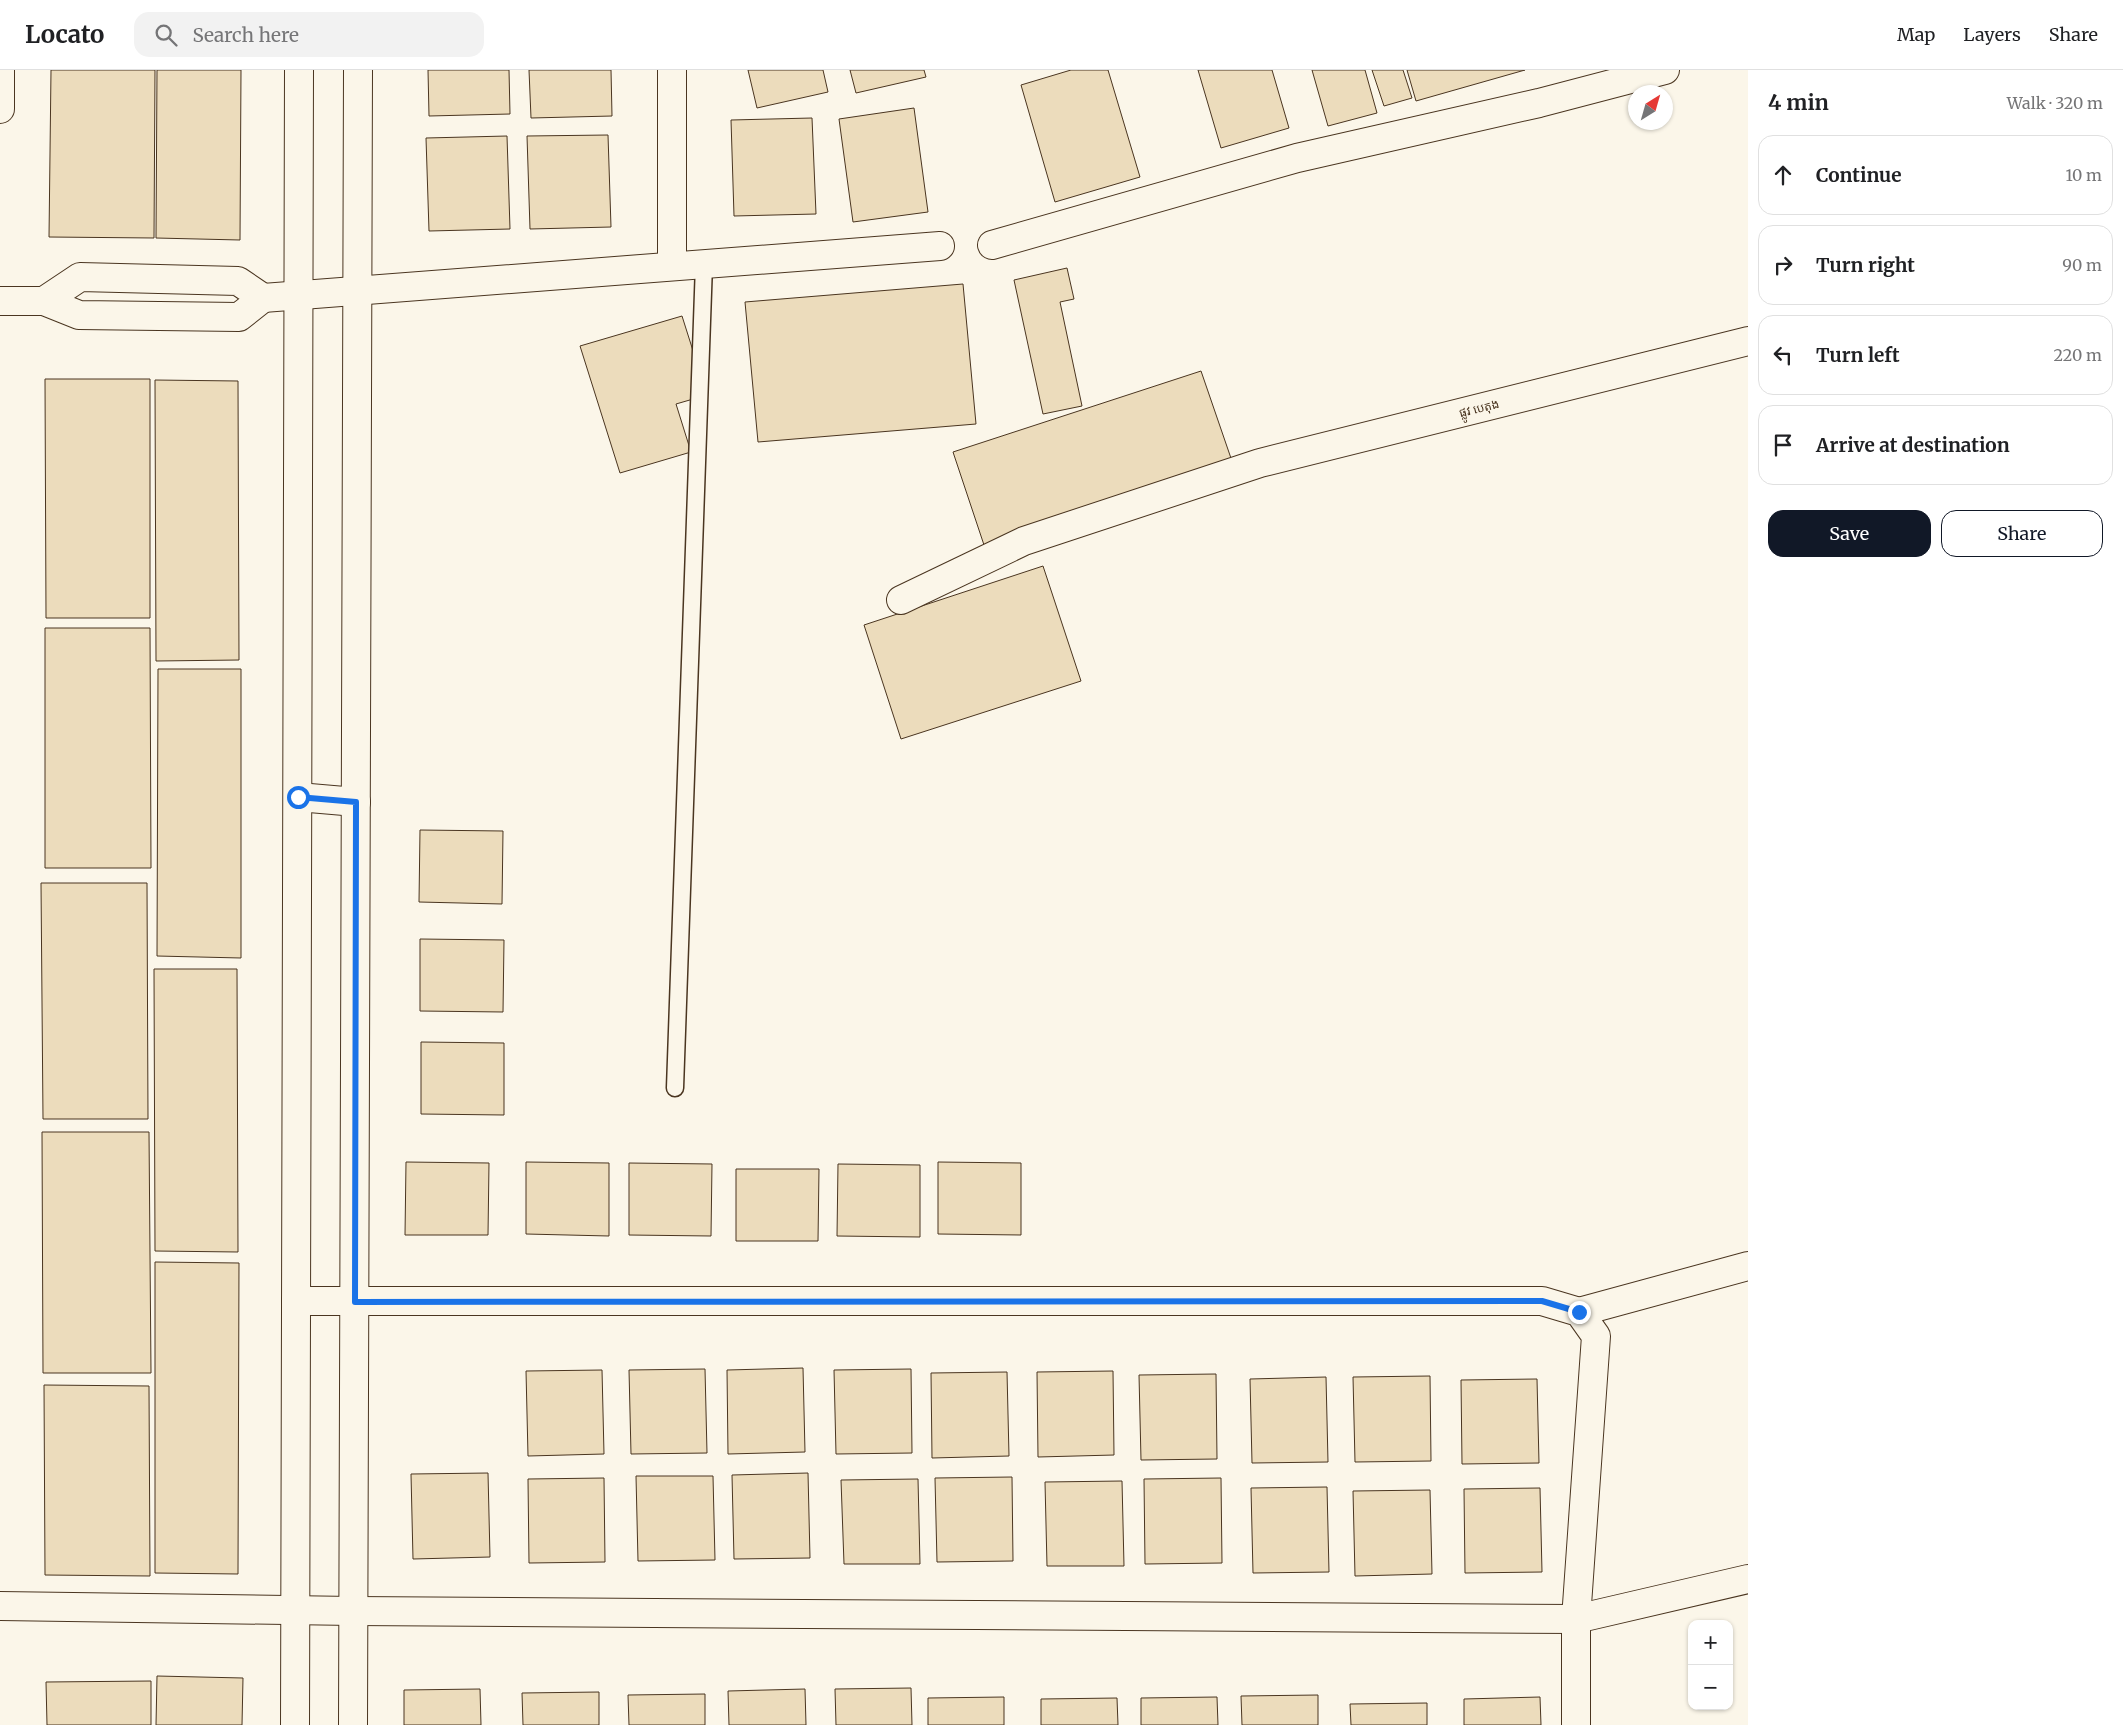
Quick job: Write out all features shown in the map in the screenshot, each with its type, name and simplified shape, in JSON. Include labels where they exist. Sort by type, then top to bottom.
[{"type":"street","points":[[0,70],[0,109]]},
{"type":"street","points":[[295,1725],[299,70]]},
{"type":"street","points":[[353,1725],[358,70]]},
{"type":"street","points":[[672,70],[672,266]]},
{"type":"street","points":[[992,245],[1297,158],[1539,103],[1665,70]]},
{"type":"street","points":[[0,301],[44,300],[79,315],[239,317],[263,298],[940,246]]},
{"type":"street","points":[[44,300],[80,277],[238,281],[263,298]]},
{"type":"street","name":"ផ្លូវ បេតុង","points":[[901,600],[1024,541],[1260,463],[1628,370],[1748,342]]},
{"type":"street","points":[[298,797],[356,802]]},
{"type":"street","points":[[296,1302],[1542,1301],[1579,1312],[1748,1266]]},
{"type":"street","points":[[1576,1725],[1576,1619],[1596,1336],[1579,1312]]},
{"type":"street","points":[[0,1606],[353,1611],[1576,1619],[1748,1579]]},
{"type":"lane","points":[[675,1088],[704,264]]},
{"type":"building","points":[[51,70],[155,70],[154,238],[49,237]]},
{"type":"building","points":[[157,70],[241,70],[240,240],[156,238]]},
{"type":"building","points":[[428,70],[509,70],[510,114],[429,116]]},
{"type":"building","points":[[529,70],[611,70],[612,116],[531,118]]},
{"type":"building","points":[[748,70],[823,70],[828,92],[757,108]]},
{"type":"building","points":[[850,70],[924,70],[926,77],[856,93]]},
{"type":"building","points":[[1071,70],[1108,70],[1140,177],[1055,202],[1021,85]]},
{"type":"building","points":[[1198,70],[1272,70],[1289,128],[1221,148]]},
{"type":"building","points":[[1312,70],[1365,70],[1377,113],[1328,126]]},
{"type":"building","points":[[1372,70],[1403,70],[1412,98],[1384,106]]},
{"type":"building","points":[[1407,70],[1525,70],[1416,101]]},
{"type":"building","points":[[914,108],[928,212],[853,222],[839,119]]},
{"type":"building","points":[[812,118],[816,214],[734,216],[731,120]]},
{"type":"building","points":[[608,135],[611,227],[530,229],[527,136]]},
{"type":"building","points":[[507,136],[510,229],[429,231],[426,138]]},
{"type":"building","points":[[1067,268],[1074,299],[1060,302],[1082,406],[1043,414],[1014,280]]},
{"type":"building","points":[[963,284],[976,424],[758,442],[745,302]]},
{"type":"building","points":[[682,316],[707,395],[676,404],[691,452],[620,473],[580,346]]},
{"type":"building","points":[[1201,371],[1234,467],[985,548],[953,452]]},
{"type":"building","points":[[45,379],[150,379],[150,618],[46,618]]},
{"type":"building","points":[[155,380],[238,381],[239,660],[156,661]]},
{"type":"building","points":[[1043,566],[1081,681],[901,739],[864,625]]},
{"type":"building","points":[[45,628],[150,628],[151,868],[45,868]]},
{"type":"building","points":[[158,669],[241,669],[241,958],[157,956]]},
{"type":"building","points":[[420,830],[503,831],[502,904],[419,902]]},
{"type":"building","points":[[41,883],[147,883],[148,1119],[43,1119]]},
{"type":"building","points":[[420,939],[504,940],[503,1012],[420,1011]]},
{"type":"building","points":[[154,969],[237,969],[238,1252],[155,1251]]},
{"type":"building","points":[[421,1042],[504,1043],[504,1115],[421,1114]]},
{"type":"building","points":[[42,1132],[149,1132],[151,1373],[43,1373]]},
{"type":"building","points":[[406,1162],[489,1163],[488,1235],[405,1235]]},
{"type":"building","points":[[526,1162],[609,1163],[609,1236],[526,1234]]},
{"type":"building","points":[[938,1162],[1021,1163],[1021,1235],[938,1234]]},
{"type":"building","points":[[629,1163],[712,1164],[711,1236],[629,1235]]},
{"type":"building","points":[[838,1164],[920,1165],[920,1237],[837,1236]]},
{"type":"building","points":[[736,1169],[819,1169],[818,1241],[736,1241]]},
{"type":"building","points":[[155,1262],[239,1263],[238,1574],[155,1573]]},
{"type":"building","points":[[803,1368],[805,1452],[728,1454],[727,1370]]},
{"type":"building","points":[[705,1369],[707,1453],[631,1454],[629,1370]]},
{"type":"building","points":[[911,1369],[912,1453],[836,1454],[834,1370]]},
{"type":"building","points":[[602,1370],[604,1454],[528,1456],[526,1371]]},
{"type":"building","points":[[1113,1371],[1114,1455],[1038,1457],[1037,1372]]},
{"type":"building","points":[[1007,1372],[1009,1456],[932,1458],[931,1373]]},
{"type":"building","points":[[1216,1374],[1217,1459],[1141,1460],[1139,1375]]},
{"type":"building","points":[[1430,1376],[1431,1461],[1355,1462],[1353,1377]]},
{"type":"building","points":[[1326,1377],[1328,1462],[1252,1463],[1250,1379]]},
{"type":"building","points":[[1537,1379],[1539,1463],[1462,1464],[1461,1380]]},
{"type":"building","points":[[44,1385],[149,1386],[150,1576],[45,1575]]},
{"type":"building","points":[[488,1473],[490,1557],[413,1559],[411,1474]]},
{"type":"building","points":[[808,1473],[810,1558],[734,1559],[732,1475]]},
{"type":"building","points":[[636,1476],[713,1476],[715,1560],[638,1561]]},
{"type":"building","points":[[1012,1477],[1013,1561],[937,1562],[935,1478]]},
{"type":"building","points":[[604,1478],[605,1562],[529,1563],[528,1479]]},
{"type":"building","points":[[1221,1478],[1222,1563],[1145,1564],[1144,1479]]},
{"type":"building","points":[[918,1479],[920,1564],[844,1564],[841,1480]]},
{"type":"building","points":[[1122,1481],[1124,1566],[1047,1566],[1045,1482]]},
{"type":"building","points":[[1327,1487],[1329,1572],[1253,1573],[1251,1488]]},
{"type":"building","points":[[1540,1488],[1542,1572],[1465,1573],[1464,1489]]},
{"type":"building","points":[[1430,1490],[1432,1574],[1355,1576],[1353,1491]]},
{"type":"building","points":[[157,1676],[243,1678],[242,1725],[156,1725]]},
{"type":"building","points":[[151,1681],[151,1725],[47,1725],[46,1682]]},
{"type":"building","points":[[911,1688],[912,1725],[836,1725],[835,1689]]},
{"type":"building","points":[[480,1689],[481,1725],[404,1725],[404,1690]]},
{"type":"building","points":[[805,1689],[806,1725],[729,1725],[728,1691]]},
{"type":"building","points":[[599,1692],[599,1725],[523,1725],[522,1693]]},
{"type":"building","points":[[705,1694],[705,1725],[629,1725],[628,1695]]},
{"type":"building","points":[[1318,1695],[1318,1725],[1242,1725],[1241,1696]]},
{"type":"building","points":[[1004,1697],[1004,1725],[928,1725],[928,1698]]},
{"type":"building","points":[[1217,1697],[1218,1725],[1141,1725],[1141,1698]]},
{"type":"building","points":[[1540,1697],[1541,1725],[1464,1725],[1464,1699]]},
{"type":"building","points":[[1117,1698],[1118,1725],[1041,1725],[1041,1699]]},
{"type":"building","points":[[1427,1703],[1427,1725],[1351,1725],[1350,1704]]},
{"type":"route","points":[[298,797],[356,802],[355,1302],[1542,1301],[1579,1312]]}]
